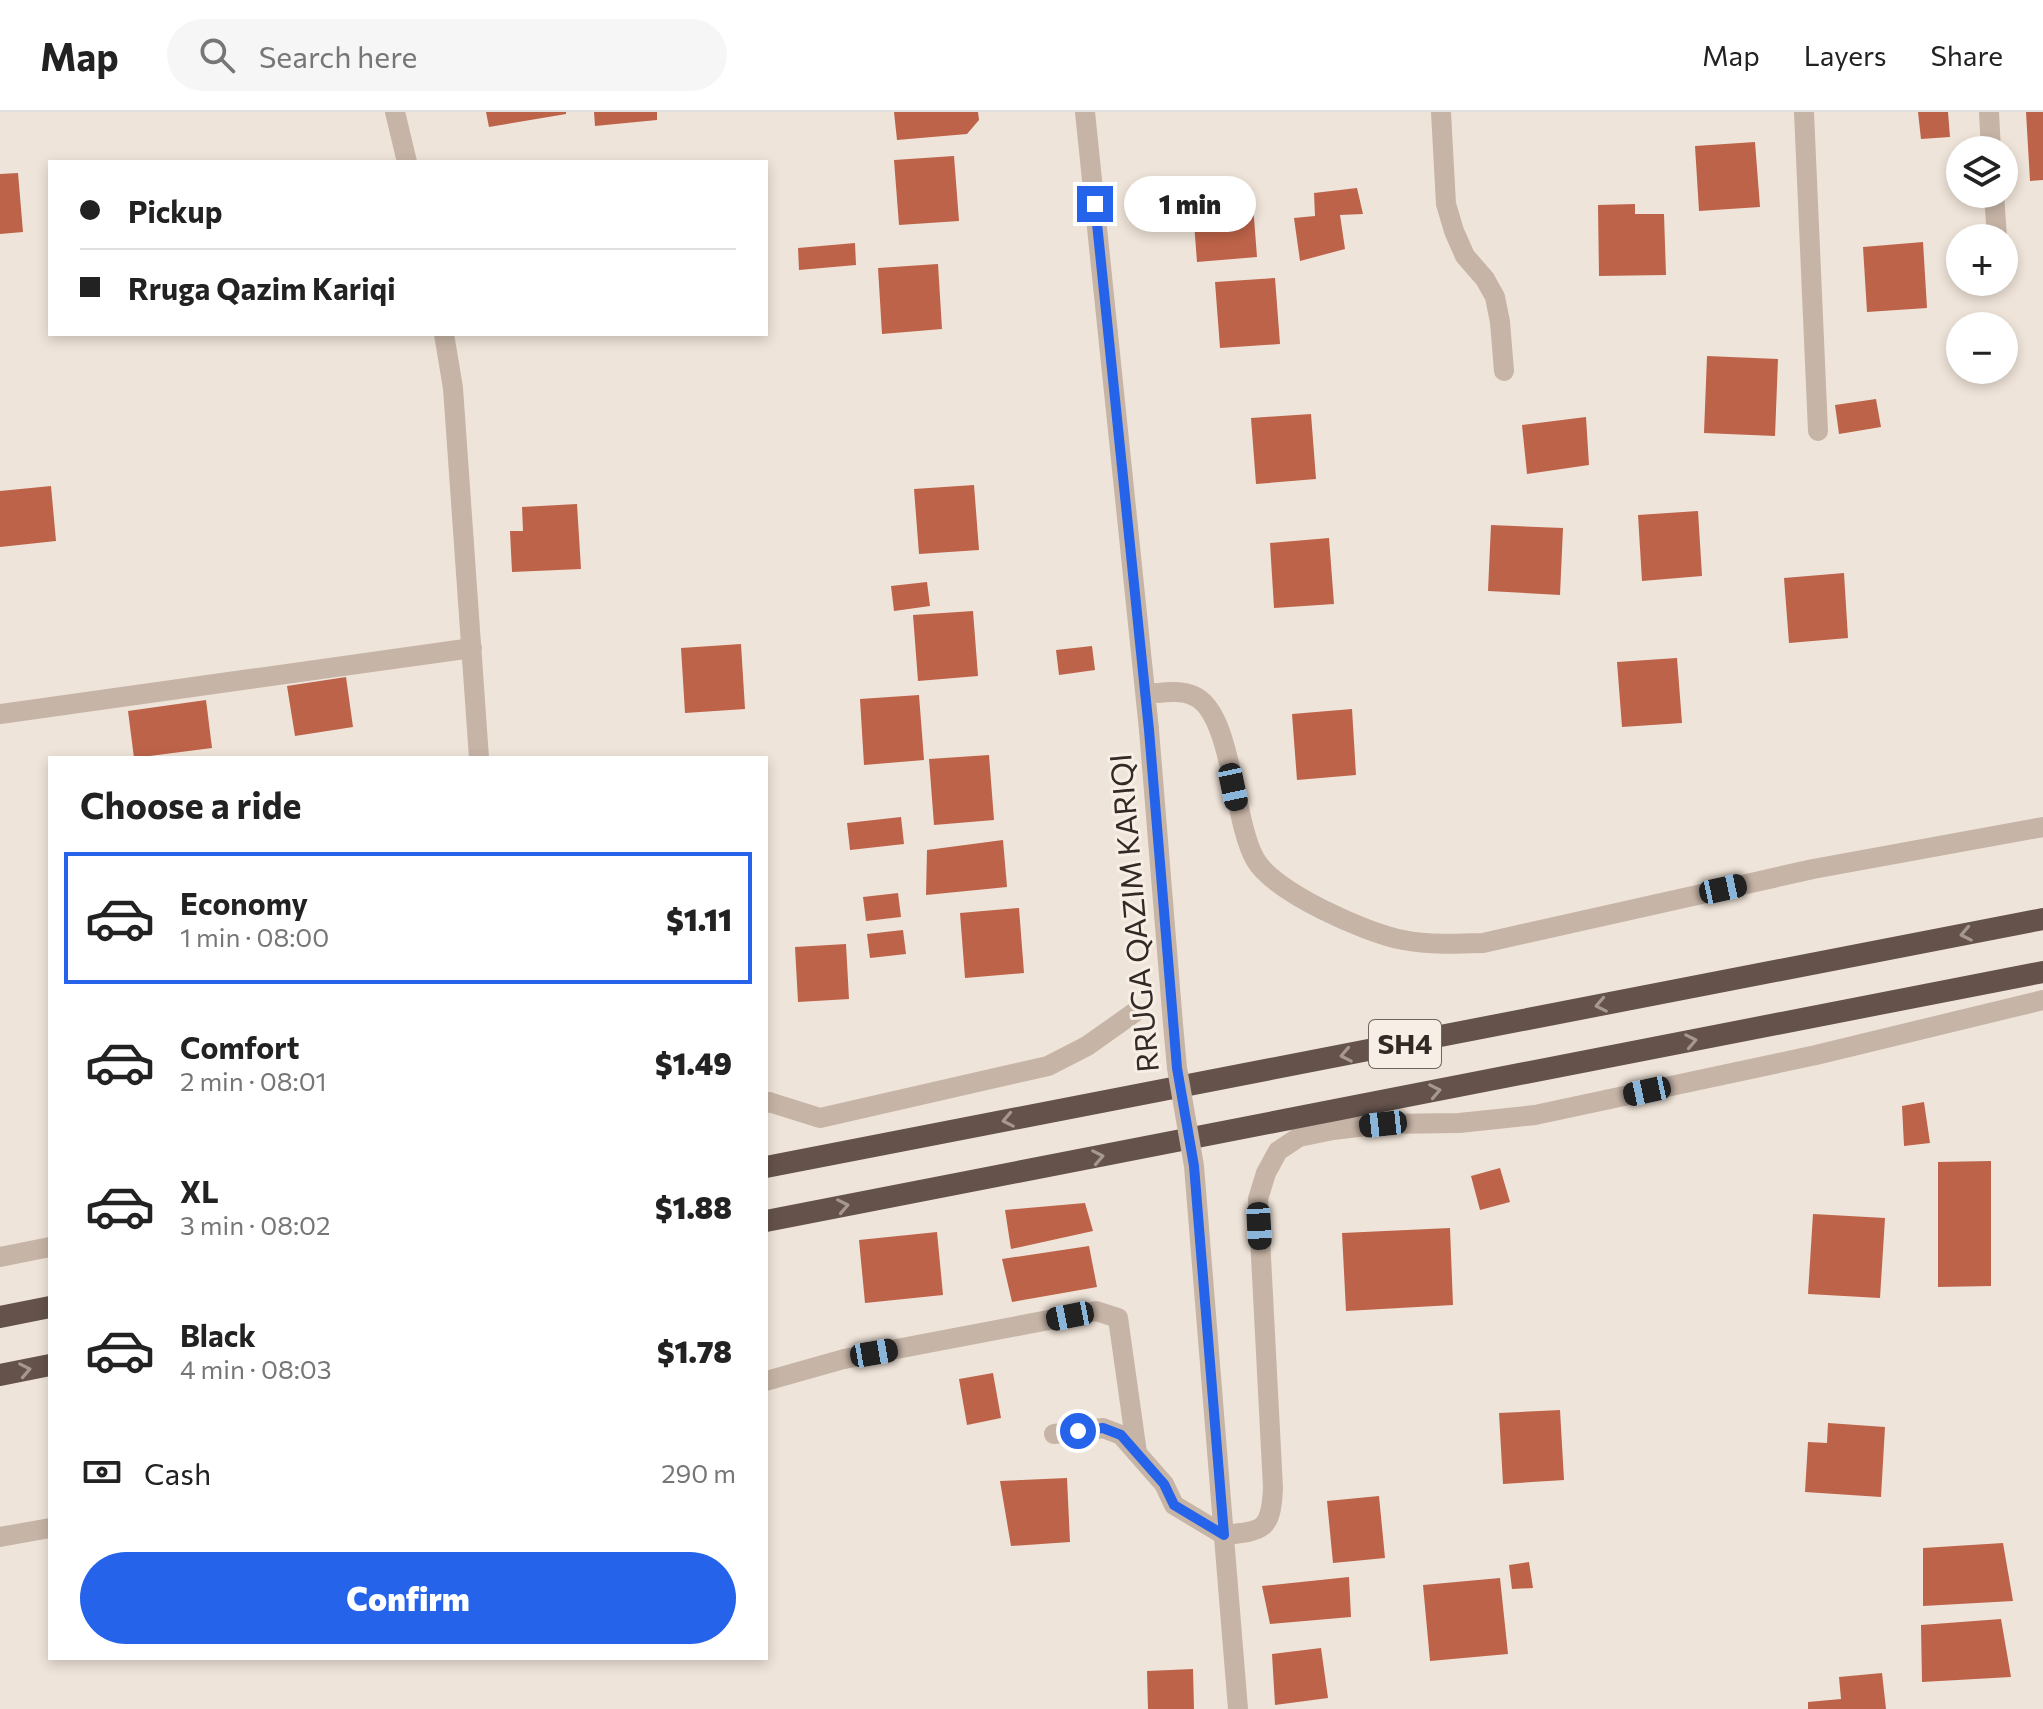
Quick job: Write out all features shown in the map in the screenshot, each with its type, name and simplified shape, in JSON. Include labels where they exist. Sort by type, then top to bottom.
[{"type":"highway","name":"SH4","points":[[768,1167],[2043,919]]},
{"type":"highway","name":"SH4","points":[[768,1221],[2043,972]]},
{"type":"highway","points":[[0,1317],[48,1307]]},
{"type":"highway","points":[[0,1375],[48,1365]]},
{"type":"street","points":[[395,112],[407,160]]},
{"type":"street","name":"RRUGA QAZIM KARIQI","points":[[1085,112],[1146,694],[1177,1068],[1194,1166],[1238,1709]]},
{"type":"street","points":[[1441,112],[1446,204],[1465,256],[1485,279],[1495,297],[1504,371]]},
{"type":"street","points":[[1804,112],[1818,431]]},
{"type":"street","points":[[1989,112],[1990,136]]},
{"type":"street","points":[[444,336],[453,388],[479,756]]},
{"type":"street","points":[[0,714],[472,648]]},
{"type":"street","points":[[1146,694],[1181,692],[1196,696],[1208,706],[1225,742],[1247,842],[1256,862],[1269,875],[1297,896],[1327,911],[1375,932],[1403,940],[1431,944],[1483,943],[1813,869],[2043,827]]},
{"type":"street","points":[[1054,1434],[1103,1428],[1121,1435],[1164,1484],[1174,1505],[1224,1535],[1259,1530],[1267,1521],[1272,1509],[1273,1488],[1258,1199],[1266,1173],[1278,1151],[1299,1137],[1383,1124],[1459,1123],[1535,1115],[1816,1055],[2043,1000]]},
{"type":"street","points":[[768,1102],[820,1118],[1048,1066],[1087,1046],[1135,1012]]},
{"type":"street","points":[[0,1257],[48,1247]]},
{"type":"street","points":[[768,1380],[844,1359],[1096,1311],[1118,1318],[1137,1453]]},
{"type":"street","points":[[0,1537],[48,1528]]},
{"type":"building","points":[[486,112],[566,112],[566,114],[489,127]]},
{"type":"building","points":[[594,112],[657,112],[657,120],[595,126]]},
{"type":"building","points":[[894,112],[978,112],[979,120],[967,134],[897,140]]},
{"type":"building","points":[[1918,112],[1948,112],[1950,136],[1921,139]]},
{"type":"building","points":[[2026,112],[2043,112],[2043,180],[2030,181]]},
{"type":"building","points":[[1755,142],[1760,207],[1699,211],[1695,146]]},
{"type":"building","points":[[954,156],[959,221],[899,225],[894,160]]},
{"type":"building","points":[[18,173],[23,232],[0,234],[0,174]]},
{"type":"building","points":[[1357,188],[1363,214],[1340,215],[1345,249],[1300,261],[1294,218],[1315,216],[1314,193]]},
{"type":"building","points":[[1252,192],[1257,257],[1197,262],[1192,196]]},
{"type":"building","points":[[1635,204],[1635,214],[1664,214],[1666,275],[1599,276],[1598,205]]},
{"type":"building","points":[[1923,242],[1927,308],[1867,312],[1863,247]]},
{"type":"building","points":[[855,243],[856,265],[799,270],[798,248]]},
{"type":"building","points":[[938,264],[942,329],[882,334],[878,268]]},
{"type":"building","points":[[1275,278],[1280,344],[1220,348],[1215,282]]},
{"type":"building","points":[[1707,356],[1778,359],[1775,436],[1704,433]]},
{"type":"building","points":[[1876,399],[1881,427],[1839,434],[1835,405]]},
{"type":"building","points":[[1311,414],[1316,479],[1256,484],[1251,418]]},
{"type":"building","points":[[1586,417],[1589,465],[1527,474],[1522,425]]},
{"type":"building","points":[[974,485],[979,550],[919,554],[914,489]]},
{"type":"building","points":[[51,486],[56,541],[0,547],[0,491]]},
{"type":"building","points":[[577,504],[581,569],[512,572],[510,531],[523,531],[522,507]]},
{"type":"building","points":[[1698,511],[1702,576],[1642,581],[1638,515]]},
{"type":"building","points":[[1491,525],[1563,528],[1560,595],[1488,591]]},
{"type":"building","points":[[1329,538],[1334,604],[1274,608],[1270,543]]},
{"type":"building","points":[[1844,573],[1848,638],[1789,643],[1784,578]]},
{"type":"building","points":[[927,582],[930,606],[894,611],[891,586]]},
{"type":"building","points":[[973,611],[978,676],[918,681],[913,615]]},
{"type":"building","points":[[741,644],[745,709],[685,713],[681,648]]},
{"type":"building","points":[[1092,646],[1095,670],[1059,675],[1056,650]]},
{"type":"building","points":[[1677,658],[1682,723],[1622,727],[1617,662]]},
{"type":"building","points":[[346,677],[353,727],[295,736],[287,686]]},
{"type":"building","points":[[919,695],[924,760],[864,765],[860,699]]},
{"type":"building","points":[[206,700],[212,748],[134,756],[128,711]]},
{"type":"building","points":[[1352,709],[1356,775],[1297,780],[1292,714]]},
{"type":"building","points":[[989,755],[994,820],[934,825],[929,759]]},
{"type":"building","points":[[901,817],[904,844],[850,850],[847,823]]},
{"type":"building","points":[[1003,840],[1007,887],[926,895],[927,850]]},
{"type":"building","points":[[898,893],[901,917],[866,921],[863,897]]},
{"type":"building","points":[[1019,908],[1024,973],[965,978],[960,913]]},
{"type":"building","points":[[903,930],[906,954],[870,958],[867,934]]},
{"type":"building","points":[[846,944],[849,999],[798,1002],[795,947]]},
{"type":"building","points":[[1924,1102],[1930,1143],[1904,1146],[1902,1106]]},
{"type":"building","points":[[1991,1161],[1991,1286],[1938,1287],[1938,1162]]},
{"type":"building","points":[[1500,1168],[1510,1202],[1480,1210],[1471,1176]]},
{"type":"building","points":[[1085,1203],[1093,1231],[1011,1249],[1005,1210]]},
{"type":"building","points":[[1813,1214],[1885,1218],[1880,1298],[1808,1294]]},
{"type":"building","points":[[1450,1228],[1453,1305],[1346,1311],[1342,1233]]},
{"type":"building","points":[[937,1232],[943,1295],[865,1303],[859,1240]]},
{"type":"building","points":[[1089,1246],[1097,1287],[1012,1302],[1002,1259]]},
{"type":"building","points":[[993,1373],[1001,1418],[967,1425],[959,1379]]},
{"type":"building","points":[[1560,1410],[1564,1480],[1503,1484],[1499,1413]]},
{"type":"building","points":[[1828,1423],[1885,1427],[1881,1497],[1805,1492],[1808,1442],[1827,1443]]},
{"type":"building","points":[[1067,1478],[1070,1542],[1011,1546],[1000,1481]]},
{"type":"building","points":[[1379,1496],[1385,1558],[1333,1563],[1327,1501]]},
{"type":"building","points":[[2003,1543],[2013,1601],[1923,1606],[1923,1548]]},
{"type":"building","points":[[1529,1562],[1533,1588],[1512,1589],[1509,1565]]},
{"type":"building","points":[[1349,1577],[1351,1617],[1270,1624],[1262,1586]]},
{"type":"building","points":[[1500,1578],[1508,1654],[1430,1661],[1423,1585]]},
{"type":"building","points":[[2001,1619],[2011,1677],[1922,1682],[1921,1625]]},
{"type":"building","points":[[1321,1648],[1328,1698],[1275,1705],[1272,1654]]},
{"type":"building","points":[[1193,1669],[1194,1709],[1148,1709],[1147,1671]]},
{"type":"building","points":[[1882,1673],[1886,1709],[1808,1709],[1808,1702],[1841,1699],[1839,1677]]},
{"type":"route","points":[[1078,1431],[1103,1428],[1121,1435],[1164,1484],[1174,1505],[1224,1535],[1194,1166],[1177,1068],[1149,730],[1095,204]]}]
